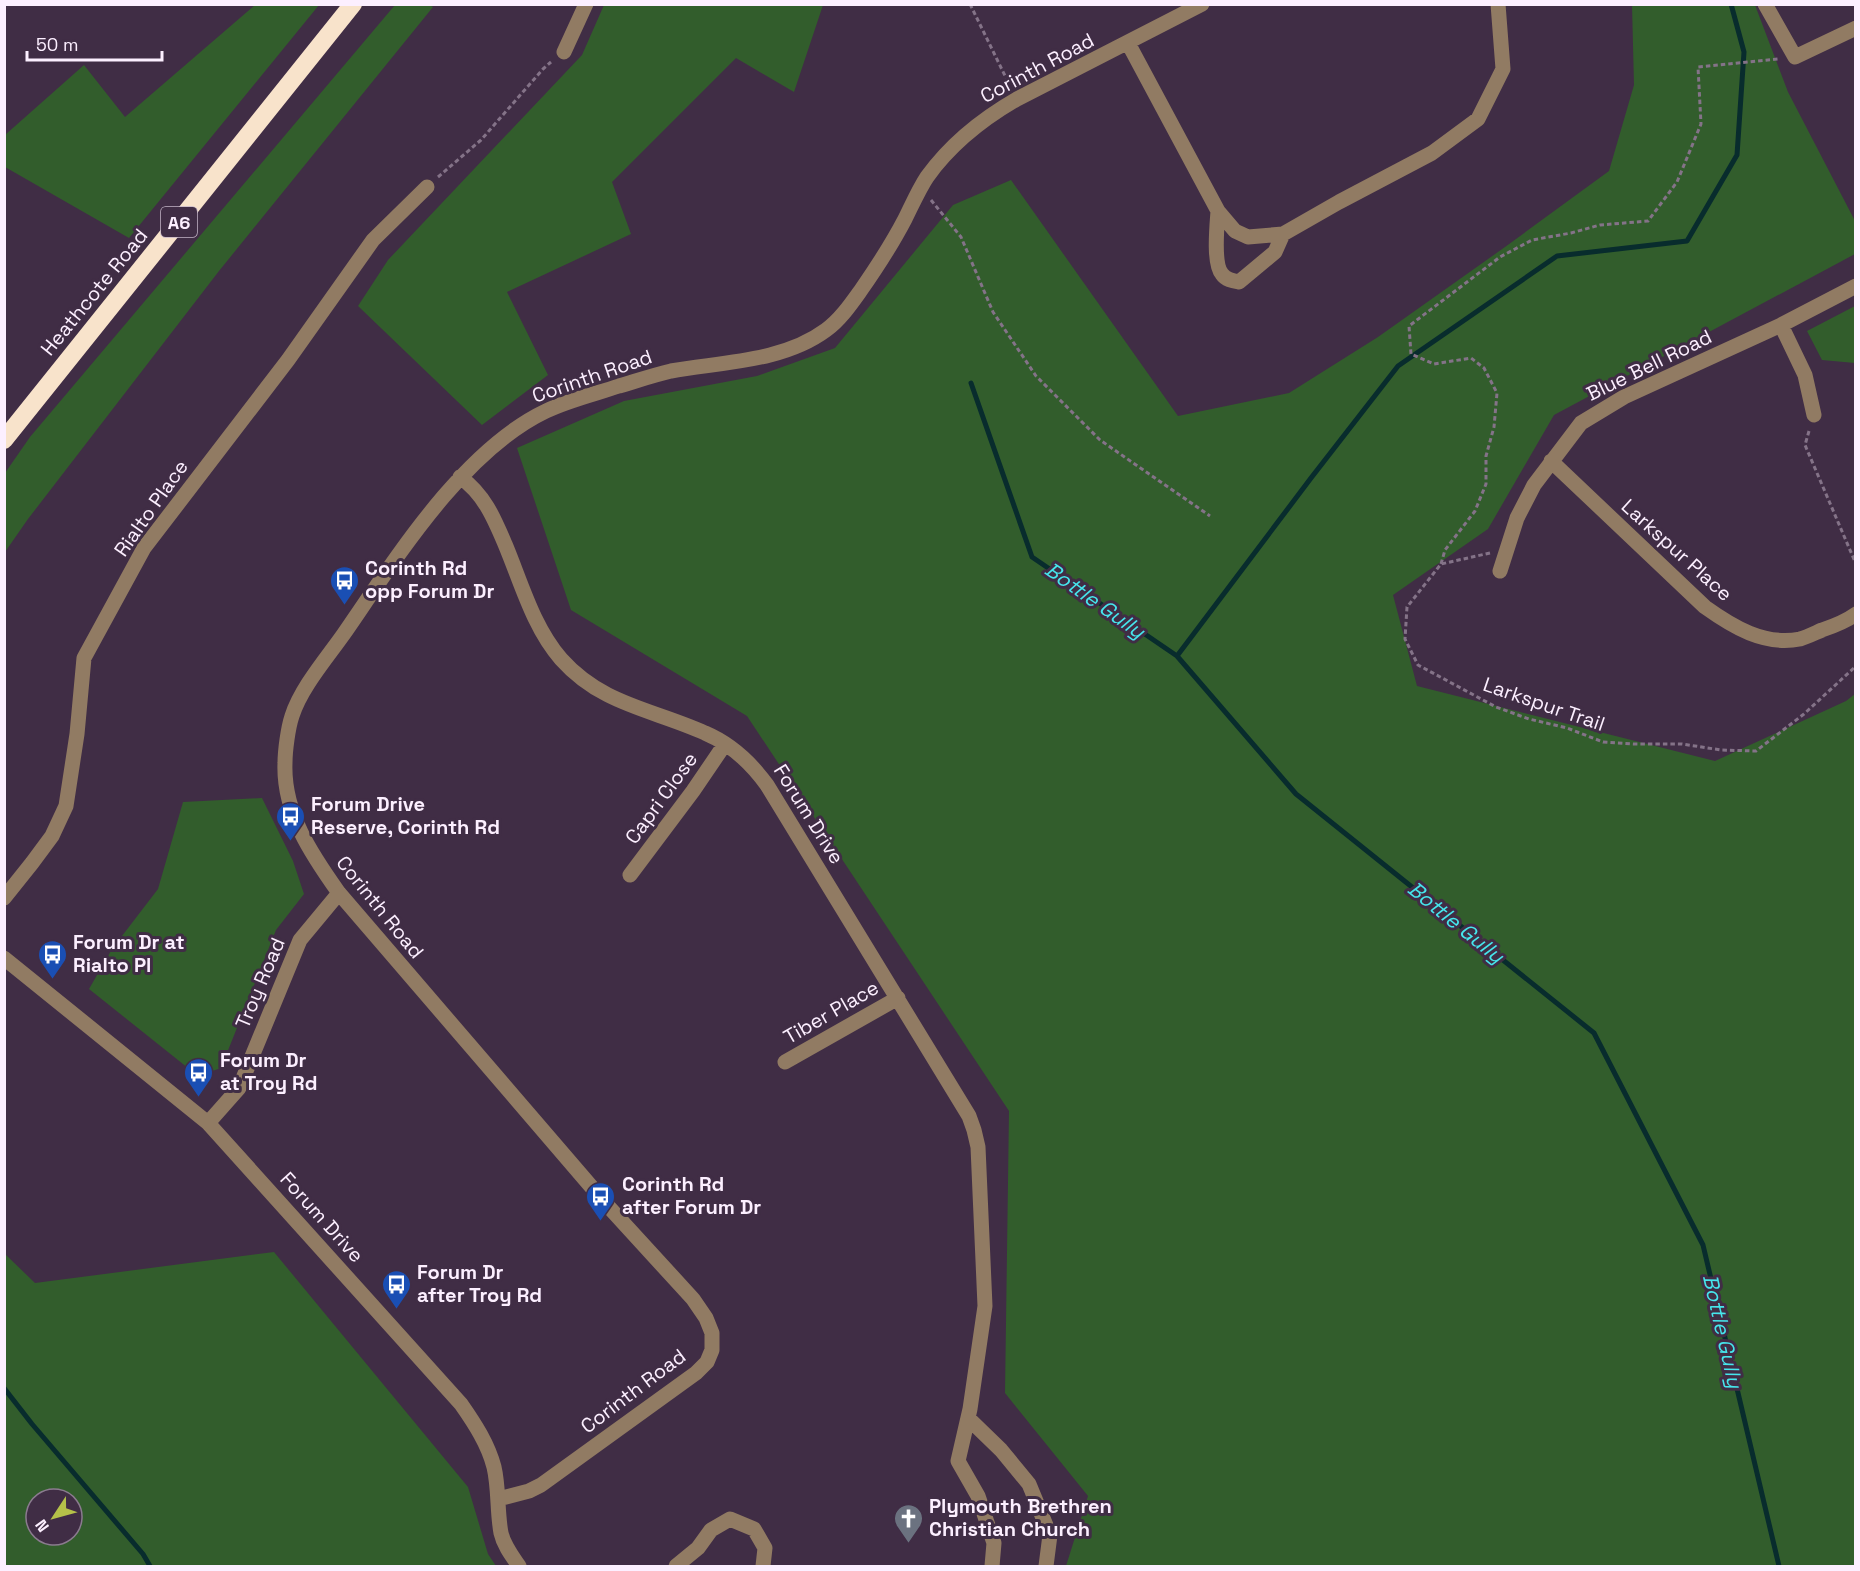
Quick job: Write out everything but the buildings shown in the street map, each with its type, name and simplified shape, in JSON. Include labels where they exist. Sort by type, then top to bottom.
[{"type":"highway","name":"Heathcote Road","points":[[4,440],[353,4]]},
{"type":"street","points":[[564,52],[586,4]]},
{"type":"street","name":"Corinth Road","points":[[498,1499],[529,1491],[541,1485],[696,1373],[707,1362],[712,1350],[712,1334],[706,1318],[693,1299],[607,1205],[339,893],[317,862],[300,832],[288,798],[285,764],[292,716],[306,689],[389,568],[435,507],[460,477],[514,429],[547,411],[587,396],[668,372],[764,357],[807,342],[827,330],[846,310],[886,254],[927,177],[973,129],[997,110],[1202,4]]},
{"type":"street","points":[[1128,43],[1218,211],[1235,231],[1248,237],[1283,234],[1432,153],[1478,119],[1503,69],[1498,4]]},
{"type":"street","points":[[1765,4],[1795,57],[1856,28]]},
{"type":"street","name":"Rialto Place","points":[[4,898],[52,836],[66,806],[77,734],[84,658],[144,548],[288,360],[373,240],[427,188]]},
{"type":"street","points":[[1218,211],[1217,264],[1221,274],[1231,281],[1239,282],[1254,271],[1275,252],[1283,234]]},
{"type":"street","name":"Blue Bell Road","points":[[1500,571],[1517,518],[1534,485],[1581,423],[1624,397],[1781,325],[1856,286]]},
{"type":"street","points":[[1781,325],[1805,375],[1814,415]]},
{"type":"street","name":"Larkspur Place","points":[[1551,461],[1705,608],[1724,621],[1752,635],[1776,640],[1801,639],[1846,621],[1856,614]]},
{"type":"street","name":"Forum Drive","points":[[460,477],[472,485],[494,518],[546,639],[582,679],[606,695],[633,707],[706,733],[741,755],[754,768],[767,785],[969,1116],[974,1130],[979,1169],[985,1306],[968,1418],[958,1461],[978,1496],[994,1543],[992,1566]]},
{"type":"street","name":"Capri Close","points":[[630,875],[725,744]]},
{"type":"street","name":"Troy Road","points":[[208,1123],[239,1088],[300,940],[339,893]]},
{"type":"street","name":"Forum Drive","points":[[4,958],[208,1123],[461,1404],[474,1423],[494,1468],[501,1533],[507,1548],[519,1566]]},
{"type":"street","name":"Tiber Place","points":[[785,1062],[898,998]]},
{"type":"street","points":[[968,1418],[1001,1450],[1029,1484],[1050,1535],[1046,1566]]},
{"type":"street","points":[[676,1566],[698,1548],[711,1530],[730,1519],[754,1529],[765,1548],[763,1566]]},
{"type":"path","points":[[970,4],[1010,84]]},
{"type":"path","points":[[427,188],[481,140],[543,69],[564,52]]},
{"type":"path","name":"Larkspur Trail","points":[[1795,57],[1698,67],[1701,124],[1677,182],[1648,221],[1600,225],[1532,240],[1500,257],[1409,326],[1411,354],[1434,364],[1471,358],[1484,368],[1497,393],[1494,427],[1486,456],[1486,484],[1475,511],[1445,550],[1442,564],[1407,607],[1405,639],[1418,665],[1496,707],[1567,728],[1603,742],[1682,744],[1721,750],[1756,751],[1804,714],[1856,666]]},
{"type":"path","points":[[922,188],[961,237],[993,312],[1036,376],[1100,440],[1210,516]]},
{"type":"path","points":[[1814,415],[1805,445],[1856,564]]},
{"type":"path","points":[[1442,564],[1470,559],[1507,548]]},
{"type":"green space","points":[[255,5],[319,5],[129,238],[5,167],[5,135],[84,65],[125,117]]},
{"type":"green space","points":[[395,5],[430,5],[433,7],[219,271],[5,552],[5,473],[30,437]]},
{"type":"green space","points":[[604,5],[823,5],[794,92],[736,58],[612,182],[631,234],[507,292],[548,375],[482,425],[358,306],[388,260],[582,55]]},
{"type":"green space","points":[[1632,5],[1755,5],[1788,92],[1855,221],[1855,254],[1554,415],[1488,529],[1393,595],[1417,686],[1715,761],[1846,701],[1855,694],[1855,1566],[1066,1566],[1088,1496],[1005,1393],[1009,1111],[747,716],[571,610],[517,448],[624,401],[757,376],[835,348],[953,205],[1011,180],[1178,416],[1289,393],[1378,337],[1609,171],[1634,85]]},
{"type":"green space","points":[[1855,306],[1855,363],[1822,360],[1807,331]]},
{"type":"green space","points":[[262,798],[293,861],[304,894],[276,930],[221,1068],[198,1076],[89,989],[112,949],[158,889],[183,802]]},
{"type":"green space","points":[[274,1252],[468,1487],[488,1554],[496,1566],[5,1566],[5,1254],[35,1283]]},
{"type":"waterway","points":[[1177,656],[1398,366],[1557,256],[1687,241],[1737,155],[1744,52],[1731,4]]},
{"type":"waterway","name":"Bottle Gully","points":[[971,383],[1032,557],[1177,656],[1296,794],[1594,1033],[1703,1245],[1779,1566]]},
{"type":"waterway","points":[[4,1388],[143,1554],[150,1566]]},
{"type":"place","name":"Corinth Rd opp Forum Dr","points":[[344,606]]},
{"type":"place","name":"Forum Drive Reserve, Corinth Rd","points":[[290,842]]},
{"type":"place","name":"Forum Dr at Rialto Pl","points":[[52,980]]},
{"type":"place","name":"Forum Dr at Troy Rd","points":[[199,1098]]},
{"type":"place","name":"Corinth Rd after Forum Dr","points":[[601,1222]]},
{"type":"place","name":"Forum Dr after Troy Rd","points":[[396,1310]]},
{"type":"place","name":"Plymouth Brethren Christian Church","points":[[908,1544]]}]
